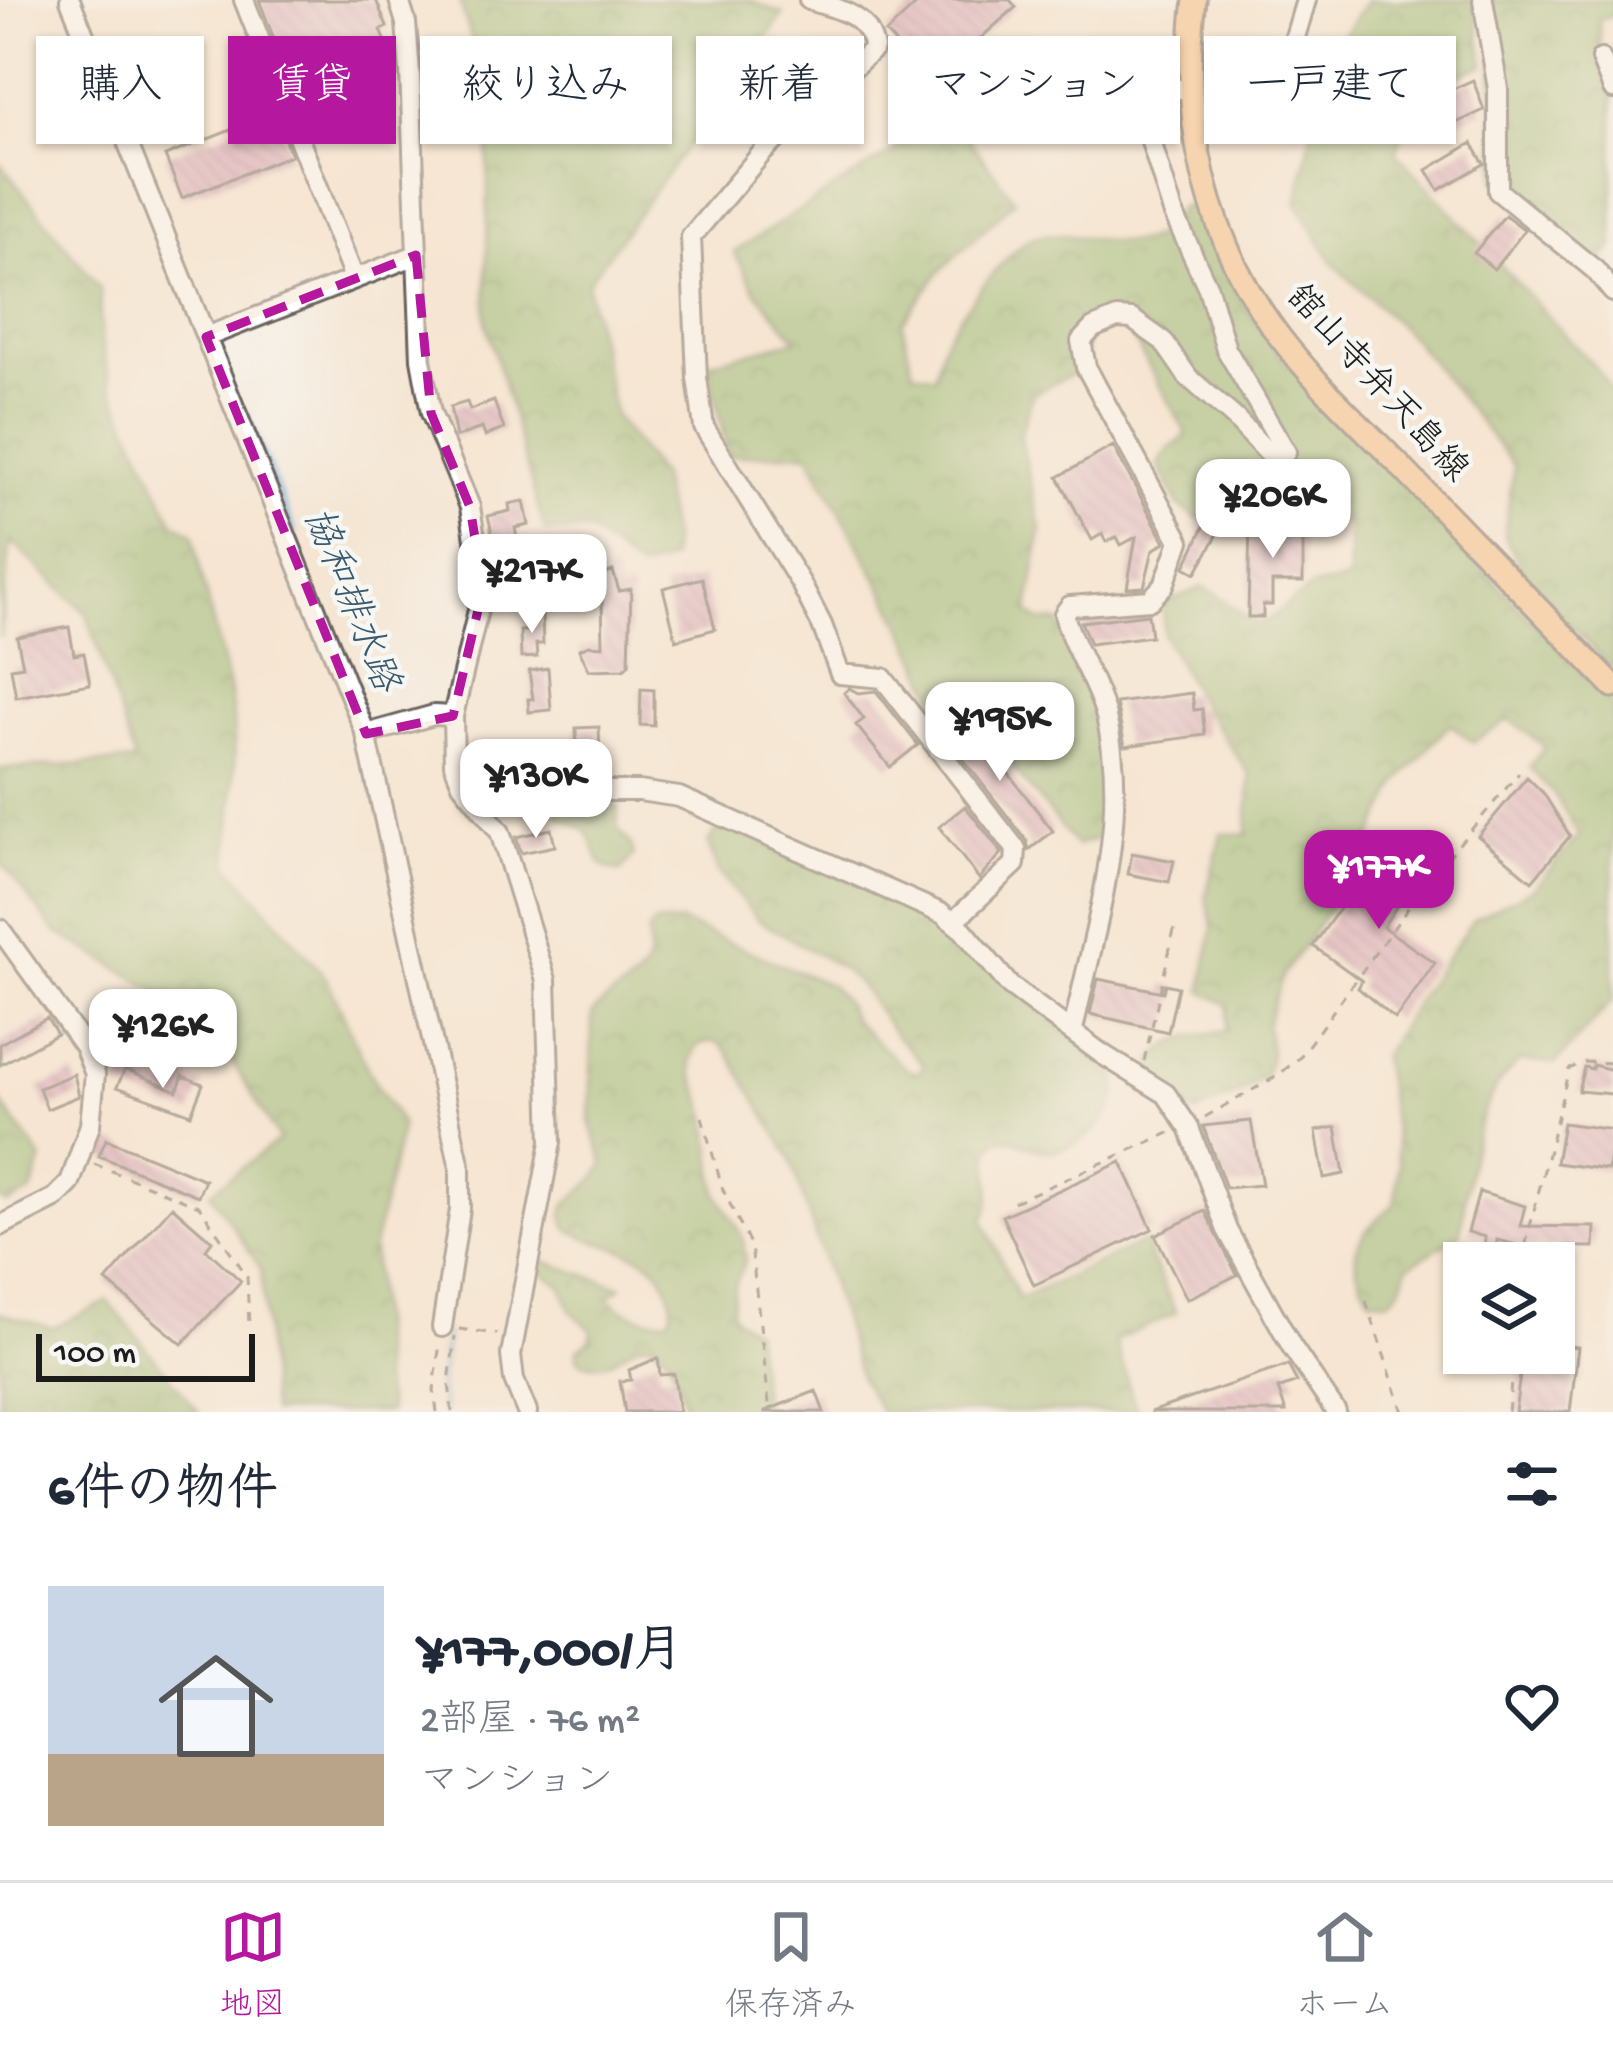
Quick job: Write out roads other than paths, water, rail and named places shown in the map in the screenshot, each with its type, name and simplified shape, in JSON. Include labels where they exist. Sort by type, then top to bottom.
[{"type":"main road","name":"舘山寺弁天島線","points":[[1195,0],[1191,100],[1203,177],[1216,220],[1267,319],[1309,371],[1613,686]]},
{"type":"street","points":[[70,0],[212,335],[371,732],[460,1168],[460,1210],[442,1327]]},
{"type":"street","points":[[244,0],[354,278]]},
{"type":"street","points":[[399,0],[409,56],[421,359],[431,412],[470,507],[482,569],[483,589],[453,716],[454,764],[462,784],[500,832],[546,980],[551,1142],[513,1336],[514,1380],[527,1412]]},
{"type":"street","points":[[809,0],[859,17],[871,31],[874,48],[762,153],[692,237],[696,366],[704,428],[800,582],[840,674],[883,678],[1016,849],[1015,864],[954,921]]},
{"type":"street","points":[[1073,1030],[1114,822],[1107,721],[1064,614],[1070,606],[1150,600],[1164,585],[1180,542],[1086,367],[1082,341],[1093,328],[1117,318],[1132,319],[1163,341],[1187,377],[1270,456],[1276,459],[1286,452],[1226,349],[1208,288],[1173,212],[1150,138],[1161,95],[1172,89],[1191,100],[1258,118],[1274,108],[1306,0]]},
{"type":"street","points":[[1483,0],[1498,89],[1498,191],[1595,270],[1613,292]]},
{"type":"street","points":[[1601,59],[1613,89]]},
{"type":"street","points":[[212,335],[416,255]]},
{"type":"street","points":[[371,732],[434,716],[453,716]]},
{"type":"street","points":[[462,784],[679,797],[954,921],[1010,986],[1166,1094],[1188,1126],[1228,1230],[1282,1330],[1336,1412]]},
{"type":"street","points":[[0,929],[84,1046],[95,1074],[90,1125],[70,1183],[55,1198],[5,1218]]},
{"type":"waterway","name":"協和排水路","points":[[247,414],[294,531]]},
{"type":"waterway","name":"協和排水路","points":[[443,1412],[440,1381],[446,1334]]}]
